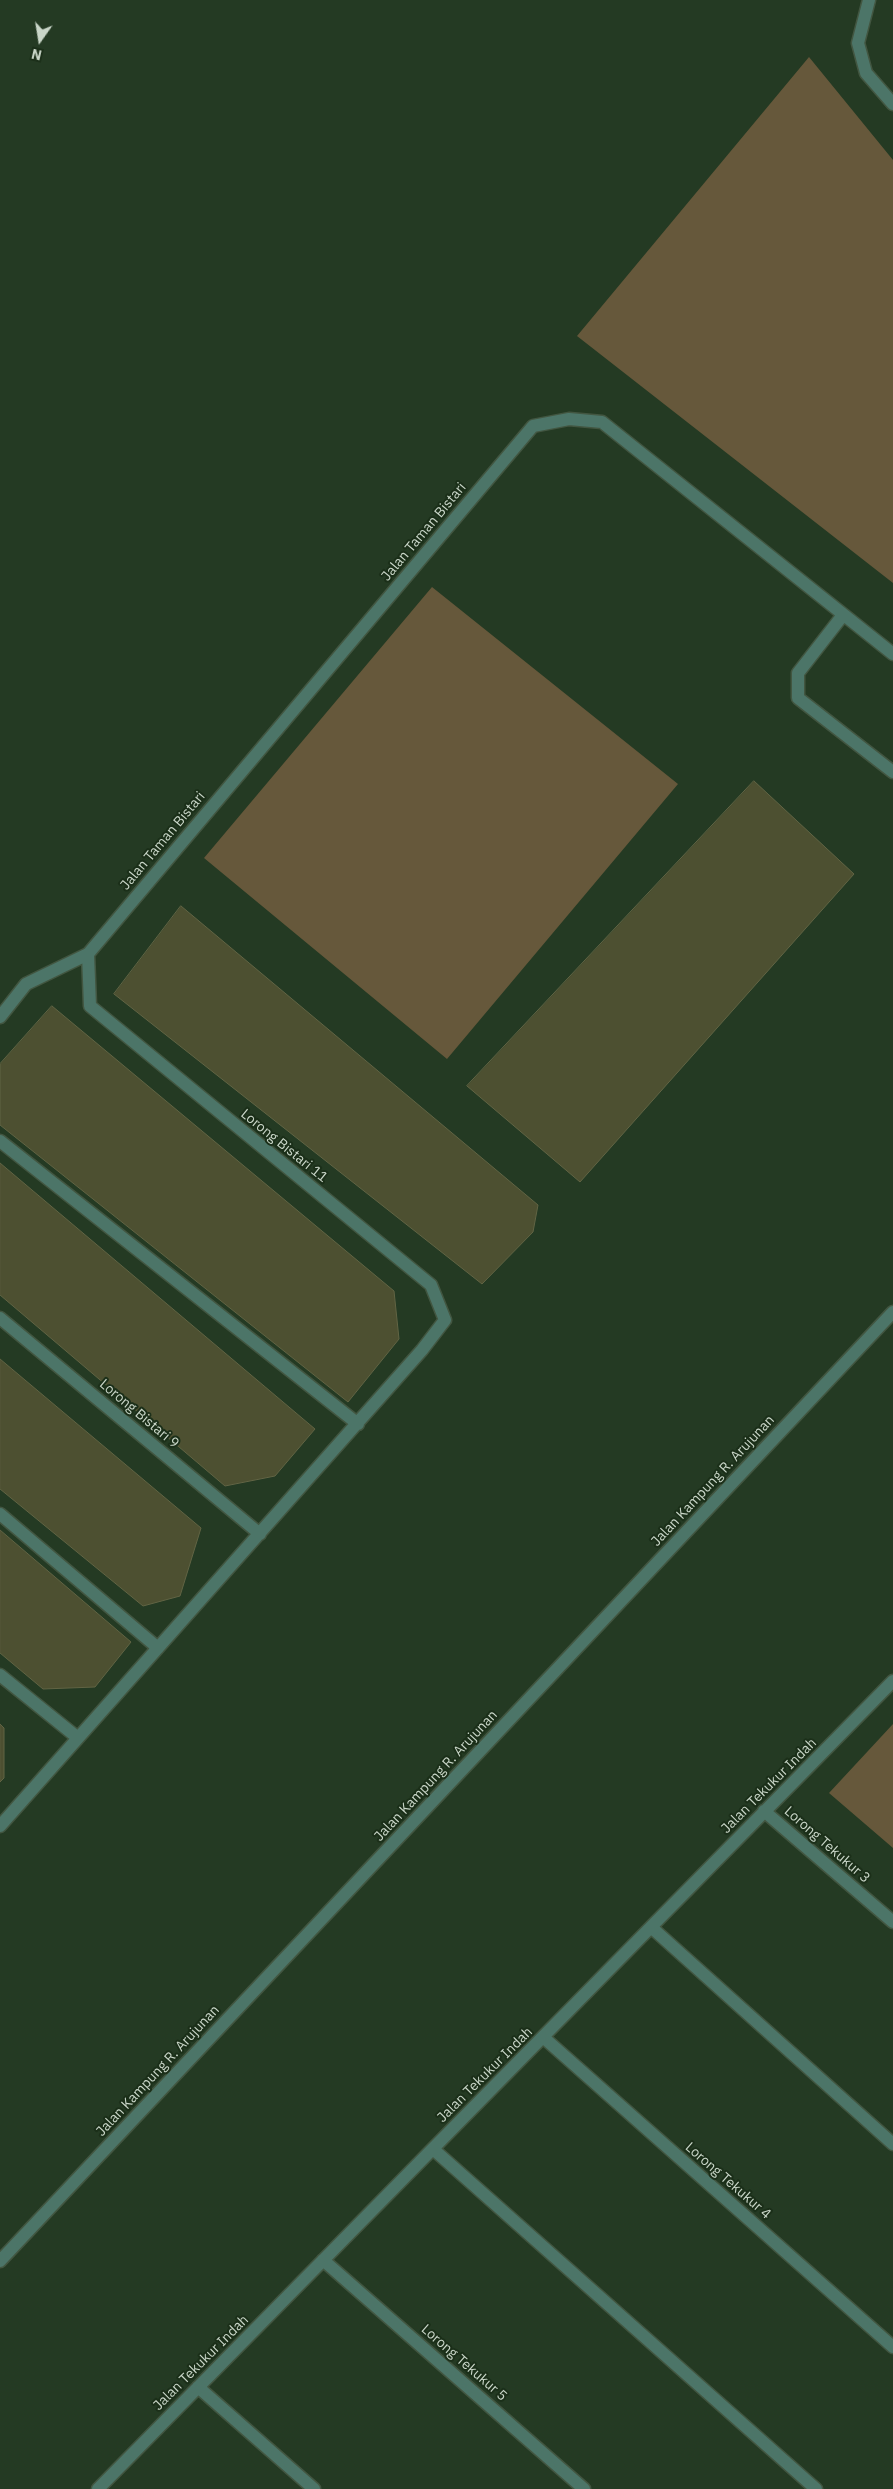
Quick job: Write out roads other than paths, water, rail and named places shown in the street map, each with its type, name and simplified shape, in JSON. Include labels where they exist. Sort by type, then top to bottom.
[{"type":"street","points":[[869,0],[858,43],[866,73],[893,104]]},
{"type":"street","name":"Jalan Taman Bistari","points":[[88,954],[532,426],[569,419],[602,422],[893,654]]},
{"type":"street","points":[[843,614],[798,673],[798,698],[893,772]]},
{"type":"street","points":[[0,1017],[26,984],[88,954]]},
{"type":"street","name":"Lorong Bistari 11","points":[[88,954],[90,1006],[431,1285],[445,1320],[422,1350],[358,1424]]},
{"type":"street","points":[[0,1141],[358,1424],[0,1826]]},
{"type":"street","name":"Jalan Kampung R. Arujunan","points":[[0,2261],[893,1312]]},
{"type":"street","name":"Lorong Bistari 9","points":[[0,1318],[260,1534]]},
{"type":"street","points":[[0,1514],[158,1648]]},
{"type":"street","points":[[0,1674],[78,1738]]},
{"type":"street","name":"Jalan Tekukur Indah","points":[[98,2489],[893,1681]]},
{"type":"street","name":"Lorong Tekukur 3","points":[[764,1811],[893,1922]]},
{"type":"street","points":[[651,1927],[893,2144]]},
{"type":"street","name":"Lorong Tekukur 4","points":[[543,2037],[893,2347]]},
{"type":"street","points":[[433,2149],[816,2489]]},
{"type":"street","name":"Lorong Tekukur 5","points":[[324,2260],[584,2489]]},
{"type":"street","points":[[198,2387],[314,2489]]}]
